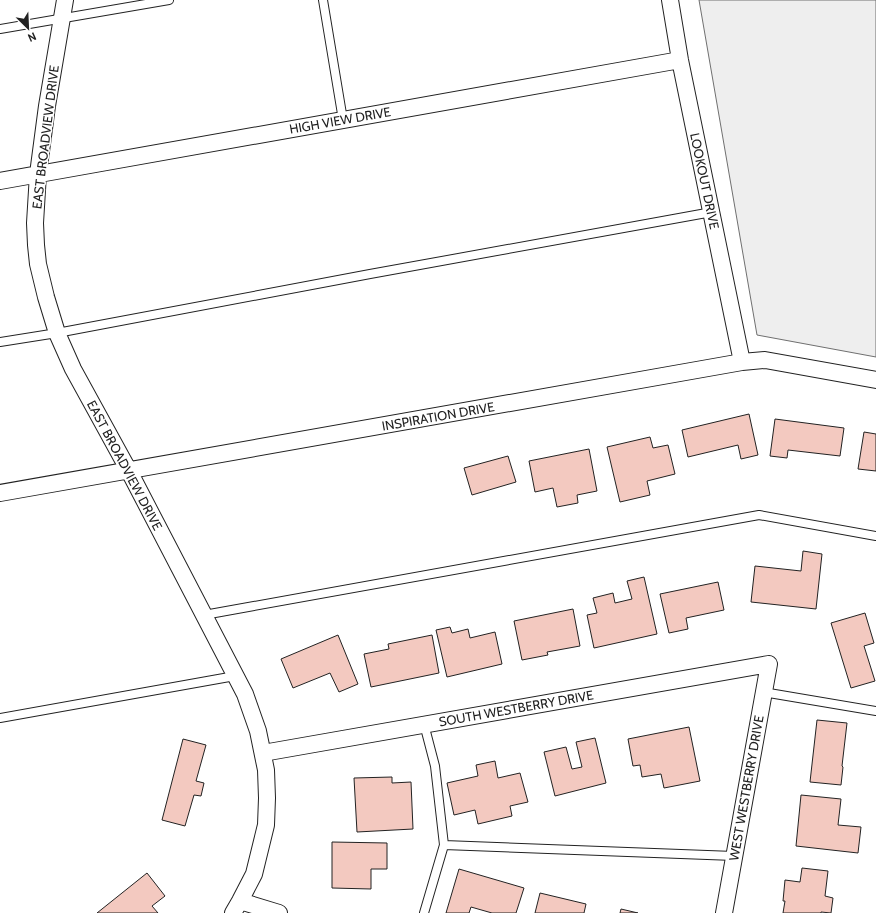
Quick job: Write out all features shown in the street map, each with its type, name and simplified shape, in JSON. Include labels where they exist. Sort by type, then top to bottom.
[{"type":"street","name":"EAST BROADVIEW DRIVE","points":[[65,0],[47,106],[38,174],[35,222],[38,264],[57,333],[73,369],[129,471],[245,694],[258,730],[266,770],[266,825],[254,874],[237,907]]},
{"type":"street","name":"LOOKOUT DRIVE","points":[[670,0],[680,60],[742,362]]},
{"type":"street","name":"HIGH VIEW DRIVE","points":[[0,181],[680,60]]},
{"type":"street","name":"INSPIRATION DRIVE","points":[[0,493],[742,362],[765,360],[876,380]]},
{"type":"street","name":"WEST WESTBERRY DRIVE","points":[[724,913],[768,664]]},
{"type":"street","name":"SOUTH WESTBERRY DRIVE","points":[[263,753],[768,664]]},
{"type":"street","points":[[237,907],[278,913]]},
{"type":"lane","points":[[0,29],[170,0]]},
{"type":"lane","points":[[323,0],[344,120]]},
{"type":"lane","points":[[0,342],[57,333],[712,212]]},
{"type":"lane","points":[[204,615],[759,515],[876,536]]},
{"type":"lane","points":[[0,718],[235,676]]},
{"type":"lane","points":[[763,692],[876,710]]},
{"type":"lane","points":[[424,724],[435,766],[444,845],[424,913]]},
{"type":"lane","points":[[444,845],[734,856]]},
{"type":"shaded area","points":[[699,0],[876,0],[876,357],[757,335]]},
{"type":"building","points":[[749,414],[758,455],[741,459],[738,445],[688,457],[682,430]]},
{"type":"building","points":[[775,419],[844,428],[840,456],[788,450],[787,458],[770,456]]},
{"type":"building","points":[[864,432],[876,434],[876,471],[858,469]]},
{"type":"building","points":[[650,437],[653,448],[668,445],[675,474],[647,481],[650,495],[620,502],[607,447]]},
{"type":"building","points":[[589,449],[597,491],[577,495],[578,503],[557,507],[553,488],[535,492],[529,461]]},
{"type":"building","points":[[508,456],[516,482],[472,495],[464,468]]},
{"type":"building","points":[[803,551],[822,554],[816,609],[751,602],[755,566],[801,571]]},
{"type":"building","points":[[644,577],[657,634],[594,648],[587,615],[597,613],[593,598],[613,593],[615,603],[632,599],[627,581]]},
{"type":"building","points":[[718,582],[724,610],[686,618],[688,629],[669,633],[660,594]]},
{"type":"building","points":[[573,609],[580,646],[547,652],[548,655],[522,660],[514,621]]},
{"type":"building","points":[[865,613],[874,643],[864,646],[875,681],[851,688],[831,623]]},
{"type":"building","points":[[450,627],[452,633],[468,629],[470,638],[495,632],[502,664],[447,677],[436,630]]},
{"type":"building","points":[[338,635],[358,684],[339,692],[330,673],[293,688],[281,659]]},
{"type":"building","points":[[432,635],[439,673],[371,687],[364,654],[389,649],[388,644]]},
{"type":"building","points":[[817,720],[847,723],[841,785],[810,782]]},
{"type":"building","points":[[689,727],[700,781],[664,788],[661,774],[642,777],[640,765],[633,766],[628,739]]},
{"type":"building","points":[[595,738],[606,783],[555,796],[544,752],[566,747],[572,769],[582,767],[576,742]]},
{"type":"building","points":[[183,739],[206,745],[196,781],[204,783],[201,796],[194,795],[185,826],[162,820]]},
{"type":"building","points":[[495,761],[498,778],[520,773],[528,802],[510,806],[512,816],[478,824],[475,810],[454,815],[447,783],[478,776],[476,765]]},
{"type":"building","points":[[392,777],[392,783],[411,782],[413,829],[357,832],[354,778]]},
{"type":"building","points":[[801,795],[841,799],[838,825],[861,827],[858,853],[796,846]]},
{"type":"building","points":[[332,842],[387,843],[387,869],[371,869],[371,889],[332,888]]},
{"type":"building","points":[[802,868],[828,871],[825,896],[833,898],[831,913],[783,913],[785,901],[783,901],[785,880],[800,882]]},
{"type":"building","points":[[459,869],[524,888],[516,913],[492,913],[471,907],[469,913],[446,913]]},
{"type":"building","points":[[147,873],[165,896],[152,906],[158,913],[97,913]]},
{"type":"building","points":[[540,893],[586,904],[584,913],[535,913]]},
{"type":"building","points":[[621,909],[638,913],[620,913]]}]
